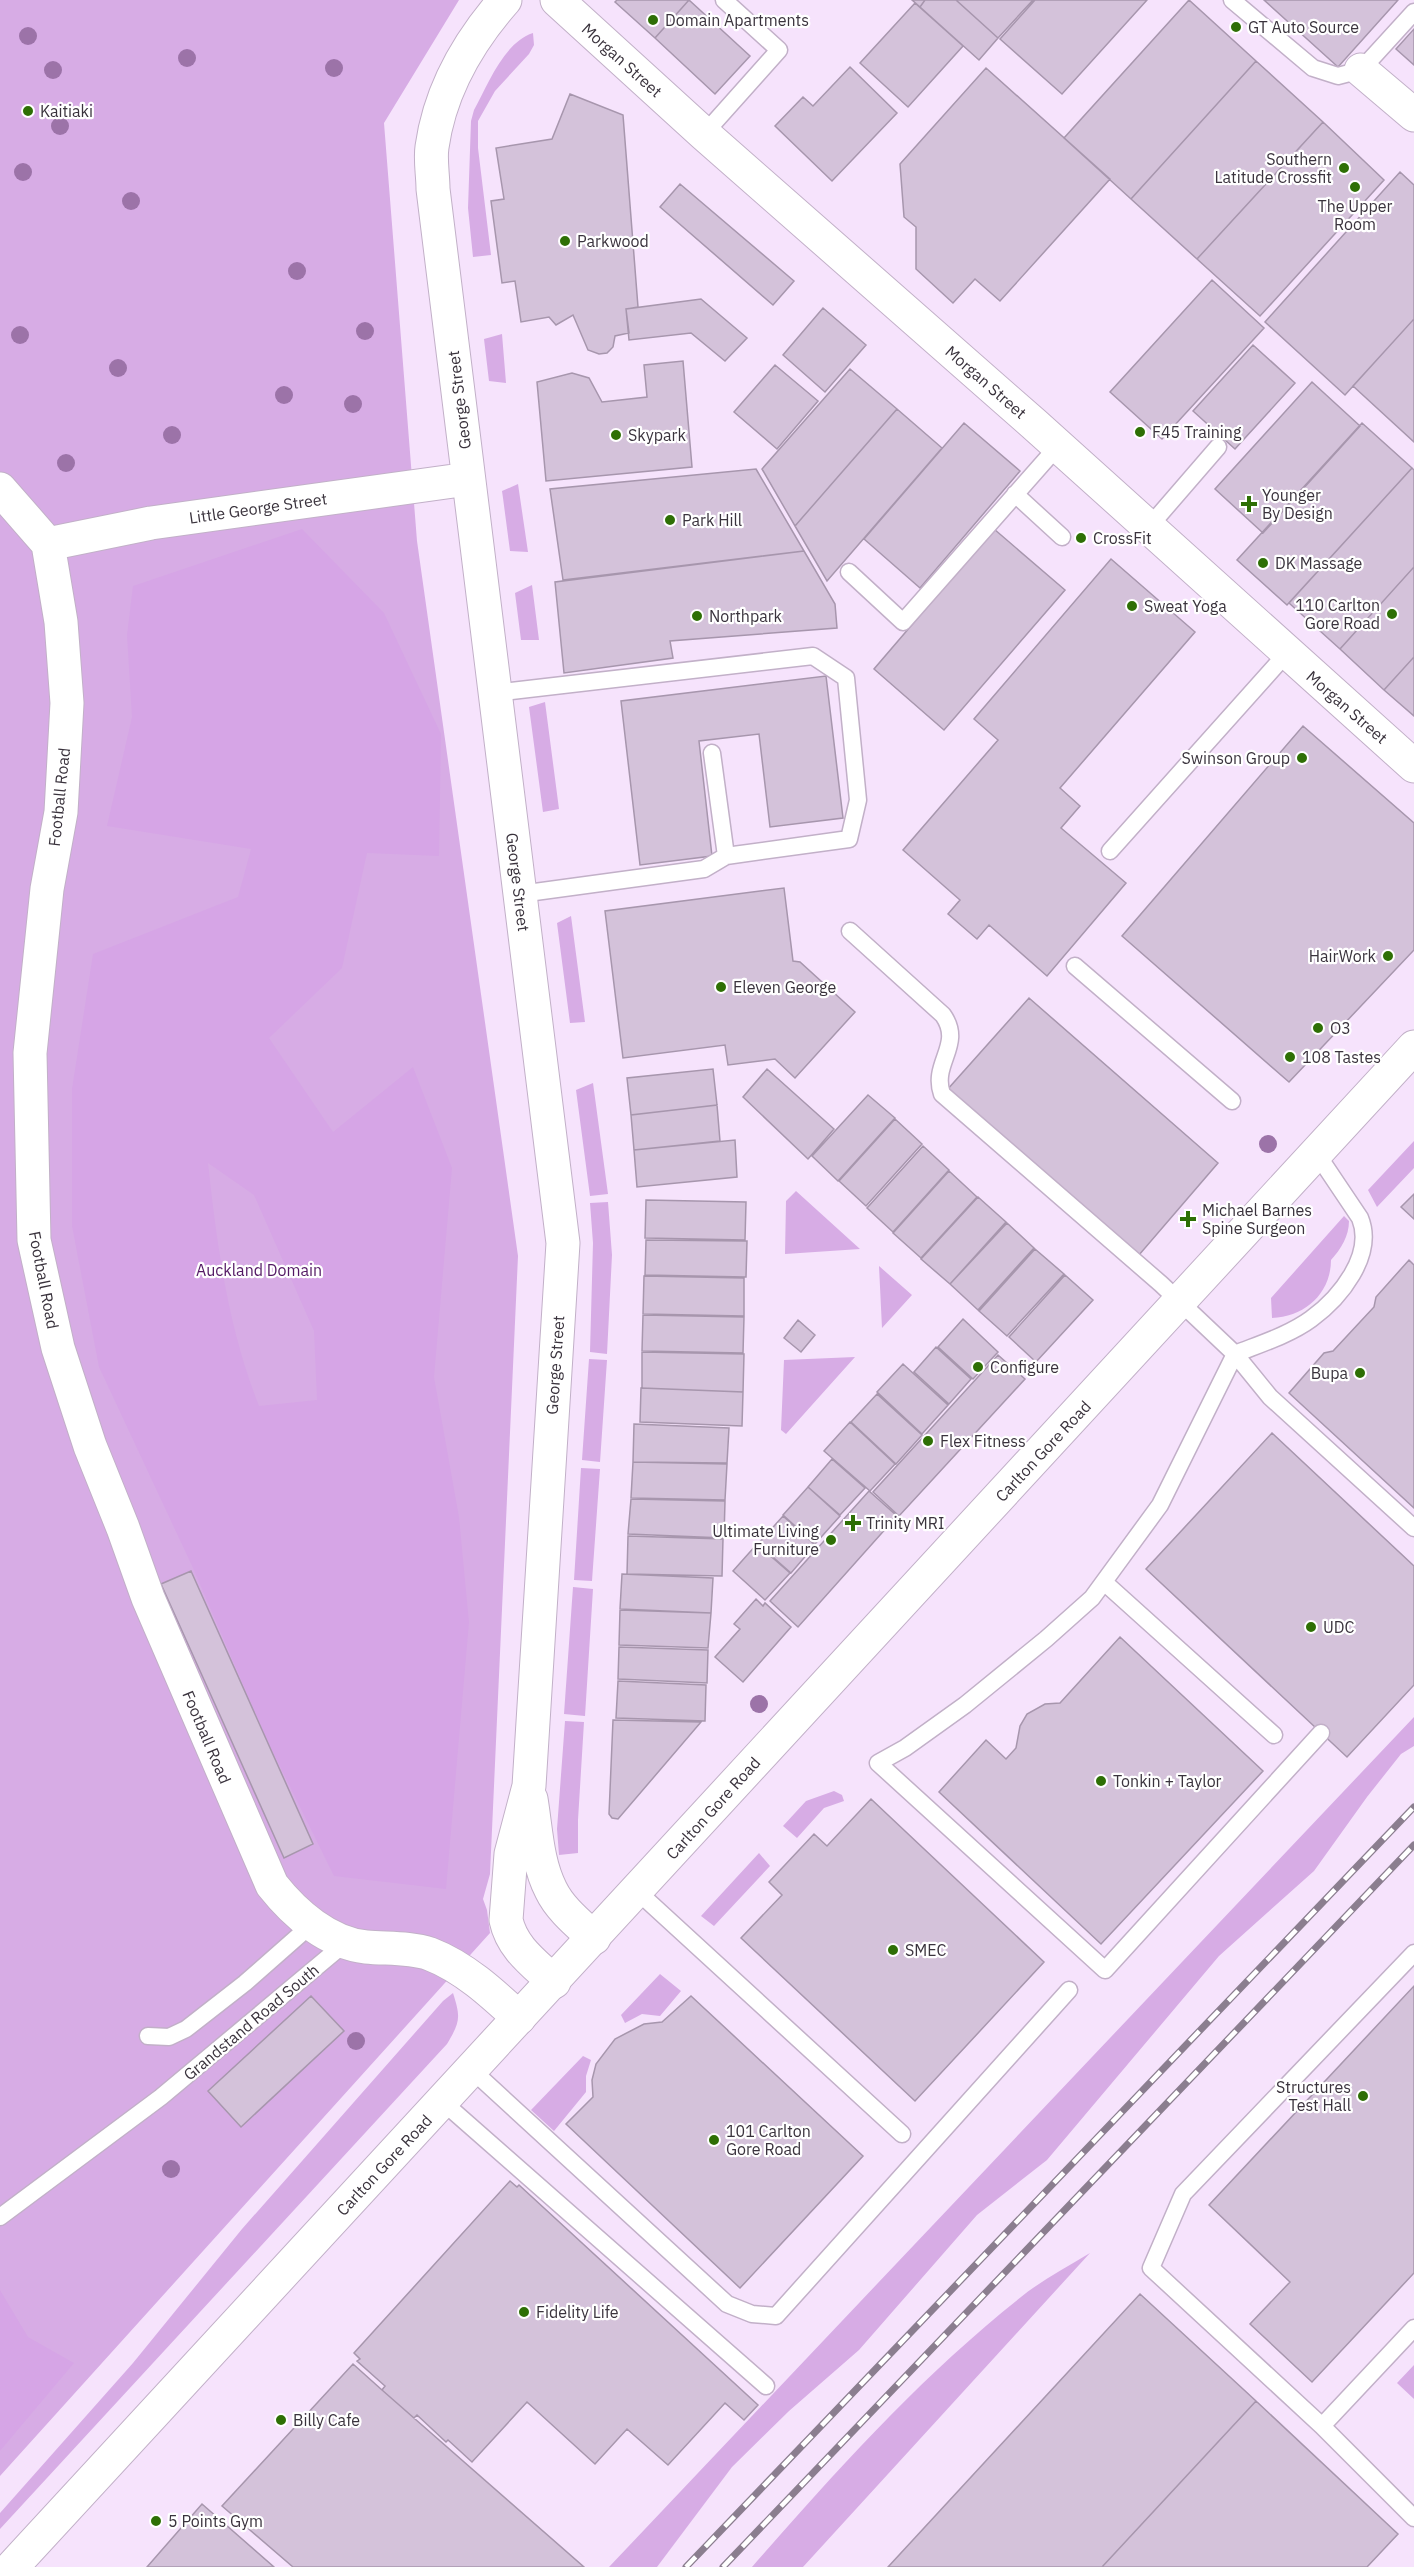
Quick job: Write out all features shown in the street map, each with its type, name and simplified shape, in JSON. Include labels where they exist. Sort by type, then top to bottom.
[{"type":"street","name":"George Street","points":[[505,0],[471,41],[457,64],[432,148],[433,189],[563,1243],[529,1786],[511,1854],[506,1920],[508,1931],[517,1948],[554,1982]]},
{"type":"street","name":"Morgan Street","points":[[557,0],[704,134],[1058,446],[1286,654],[1414,766]]},
{"type":"street","points":[[1361,70],[1414,115]]},
{"type":"street","name":"Little George Street","points":[[48,544],[152,523],[468,479]]},
{"type":"street","points":[[0,489],[48,544]]},
{"type":"street","name":"Football Road","points":[[48,544],[62,622],[67,703],[61,812],[47,889],[30,1053],[34,1240],[58,1348],[90,1446],[148,1598],[272,1885],[286,1903],[312,1924],[344,1944]]},
{"type":"street","name":"Carlton Gore Road","points":[[12,2567],[1414,1047]]},
{"type":"street","name":"George Street","points":[[529,1786],[540,1858],[551,1890],[565,1909],[594,1938]]},
{"type":"street","points":[[344,1944],[403,1949],[427,1953],[445,1960],[464,1972],[519,2018]]},
{"type":"lane","points":[[704,134],[779,50],[724,0]]},
{"type":"lane","points":[[1232,0],[1313,68],[1338,76],[1361,70],[1414,12]]},
{"type":"lane","points":[[849,572],[903,622],[1058,446]]},
{"type":"lane","points":[[1148,528],[1218,447]]},
{"type":"lane","points":[[1015,494],[1062,537]]},
{"type":"lane","points":[[1110,851],[1286,654]]},
{"type":"lane","points":[[494,693],[813,656],[846,678],[858,800],[849,839],[726,856],[704,869],[520,894]]},
{"type":"lane","points":[[712,753],[726,856]]},
{"type":"lane","points":[[850,931],[943,1015],[949,1024],[951,1042],[939,1076],[942,1095],[1180,1303],[1235,1354],[1270,1397],[1414,1528]]},
{"type":"lane","points":[[1075,966],[1232,1101]]},
{"type":"lane","points":[[1317,1154],[1360,1218],[1365,1238],[1362,1253],[1336,1294],[1310,1320],[1288,1332],[1235,1354],[1160,1505],[1092,1598],[1000,1678],[933,1729],[905,1748],[878,1762],[1104,1970],[1321,1733]]},
{"type":"lane","points":[[1104,1582],[1274,1735]]},
{"type":"lane","points":[[637,1891],[902,2134]]},
{"type":"lane","points":[[148,2036],[169,2037],[186,2029],[245,1983],[312,1924]]},
{"type":"lane","name":"Grandstand Road South","points":[[0,2217],[161,2097],[344,1944]]},
{"type":"lane","points":[[1414,1953],[1183,2194],[1151,2268],[1322,2426],[1414,2518]]},
{"type":"lane","points":[[472,2070],[727,2304],[752,2314],[776,2316],[1069,1990]]},
{"type":"lane","points":[[443,2102],[766,2386]]},
{"type":"lane","points":[[1322,2426],[1414,2328]]},
{"type":"green space","name":"Auckland Domain","points":[[0,0],[459,0],[384,123],[417,541],[518,1256],[490,1874],[483,1899],[490,1933],[0,2476]]},
{"type":"green space","points":[[533,33],[534,45],[529,54],[495,91],[478,121],[478,148],[491,255],[473,257],[468,208],[471,121],[474,110],[491,77],[505,55],[522,38]]},
{"type":"green space","points":[[502,334],[506,383],[489,381],[484,339]]},
{"type":"green space","points":[[518,484],[528,552],[510,551],[502,491]]},
{"type":"green space","points":[[532,585],[539,640],[521,640],[515,593]]},
{"type":"green space","points":[[545,702],[559,809],[543,812],[529,707]]},
{"type":"green space","points":[[571,916],[585,1022],[570,1023],[557,923]]},
{"type":"green space","points":[[593,1083],[608,1194],[590,1196],[576,1090]]},
{"type":"green space","points":[[1414,1141],[1414,1168],[1377,1207],[1368,1190]]},
{"type":"green space","points":[[796,1191],[860,1249],[785,1254],[786,1201]]},
{"type":"green space","points":[[608,1202],[612,1255],[607,1354],[590,1352],[593,1243],[590,1203]]},
{"type":"green space","points":[[1344,1216],[1349,1221],[1348,1232],[1341,1247],[1331,1260],[1330,1272],[1321,1293],[1305,1308],[1284,1317],[1272,1318],[1271,1298]]},
{"type":"green space","points":[[879,1266],[912,1295],[882,1328]]},
{"type":"green space","points":[[855,1357],[786,1434],[781,1430],[784,1360]]},
{"type":"green space","points":[[589,1359],[607,1360],[600,1462],[582,1460]]},
{"type":"green space","points":[[581,1468],[600,1469],[592,1581],[574,1580]]},
{"type":"green space","points":[[573,1587],[593,1589],[585,1716],[564,1714]]},
{"type":"green space","points":[[1414,1717],[1414,1746],[1401,1754],[1314,1871],[1219,1956],[1047,2160],[977,2215],[859,2350],[789,2411],[732,2467],[657,2567],[609,2567]]},
{"type":"green space","points":[[565,1721],[584,1722],[578,1853],[559,1855],[557,1829]]},
{"type":"green space","points":[[834,1791],[842,1795],[844,1801],[824,1808],[797,1838],[783,1826],[806,1801]]},
{"type":"green space","points":[[759,1853],[770,1866],[714,1926],[701,1916]]},
{"type":"green space","points":[[660,1974],[681,1991],[660,2016],[642,2014],[625,2023],[621,2015]]},
{"type":"green space","points":[[453,1993],[458,2020],[447,2044],[0,2529],[0,2513],[133,2363],[242,2229],[443,2001]]},
{"type":"green space","points":[[583,2056],[591,2060],[586,2076],[586,2092],[554,2131],[531,2110]]},
{"type":"green space","points":[[1090,2253],[803,2567],[752,2567],[847,2461],[948,2359],[1029,2291]]},
{"type":"green space","points":[[1414,2365],[1414,2399],[1397,2383]]},
{"type":"shaded area","points":[[302,529],[384,613],[441,734],[439,856],[367,853],[342,968],[269,1038],[333,1132],[413,1067],[452,1168],[434,1377],[459,1517],[469,1622],[446,1889],[334,1876],[267,1740],[193,1568],[99,1367],[72,1226],[72,1089],[93,954],[238,897],[251,849],[107,826],[132,717],[127,635],[133,586]],"holes":[[[208,1163],[254,1195],[314,1331],[317,1400],[259,1406],[248,1377],[225,1286]]]},
{"type":"shaded area","points":[[0,2290],[28,2337],[74,2363],[0,2451]]},
{"type":"building","name":"Domain Apartments","points":[[617,0],[689,0],[655,38],[615,2]]},
{"type":"building","points":[[689,0],[750,56],[715,94],[655,38]]},
{"type":"building","points":[[912,0],[925,0],[920,7]]},
{"type":"building","points":[[925,0],[956,0],[998,38],[979,60],[920,7]]},
{"type":"building","points":[[956,0],[1033,0],[998,38]]},
{"type":"building","points":[[1035,0],[1147,0],[1062,94],[1000,39]]},
{"type":"building","points":[[1189,0],[1256,61],[1131,199],[1064,138]]},
{"type":"building","points":[[1264,0],[1398,0],[1338,67]]},
{"type":"building","points":[[915,3],[963,46],[908,107],[860,63]]},
{"type":"building","points":[[1414,29],[1414,65],[1396,49]]},
{"type":"building","points":[[1256,61],[1323,122],[1197,259],[1131,199]]},
{"type":"building","points":[[850,67],[897,113],[832,181],[775,126],[803,97],[813,106]]},
{"type":"building","points":[[986,68],[1110,179],[1000,301],[975,279],[953,303],[916,269],[916,227],[904,217],[900,164]]},
{"type":"building","name":"Parkwood","points":[[570,94],[623,115],[638,307],[626,309],[629,333],[615,336],[613,347],[607,353],[599,354],[588,350],[573,315],[556,325],[549,317],[521,322],[515,281],[502,283],[491,201],[504,199],[496,148],[552,139]]},
{"type":"building","points":[[1323,122],[1384,180],[1260,316],[1197,259]]},
{"type":"building","points":[[1400,172],[1414,185],[1414,319],[1345,395],[1265,322]]},
{"type":"building","points":[[680,184],[794,281],[773,305],[660,207]]},
{"type":"building","points":[[1212,280],[1264,328],[1162,439],[1110,392]]},
{"type":"building","points":[[701,299],[747,338],[725,361],[691,333],[629,340],[626,309]]},
{"type":"building","points":[[823,308],[866,345],[825,392],[783,355]]},
{"type":"building","points":[[1414,319],[1414,442],[1353,386]]},
{"type":"building","points":[[1253,345],[1295,383],[1235,449],[1193,411]]},
{"type":"building","name":"Skypark","points":[[683,361],[692,467],[546,481],[537,382],[572,373],[589,378],[602,402],[647,397],[644,365]]},
{"type":"building","points":[[775,365],[818,401],[777,449],[734,412]]},
{"type":"building","points":[[850,369],[897,409],[795,526],[762,469]]},
{"type":"building","points":[[1312,382],[1360,426],[1263,533],[1215,489]]},
{"type":"building","points":[[897,409],[942,448],[827,581],[795,526]]},
{"type":"building","points":[[964,423],[1020,471],[920,588],[864,539]]},
{"type":"building","points":[[1362,423],[1412,468],[1287,605],[1237,560]]},
{"type":"building","points":[[1412,468],[1414,470],[1414,567],[1340,649],[1289,603]]},
{"type":"building","name":"Park Hill","points":[[756,469],[804,551],[563,580],[550,489]]},
{"type":"building","points":[[994,529],[1065,590],[944,730],[874,669]]},
{"type":"building","name":"Northpark","points":[[804,551],[835,604],[837,628],[670,641],[673,658],[564,673],[555,582]]},
{"type":"building","points":[[1111,559],[1195,632],[1060,788],[1080,806],[1061,828],[1126,883],[1047,976],[989,925],[977,939],[948,914],[960,900],[903,850],[998,740],[974,719]]},
{"type":"building","name":"110 Carlton Gore Road","points":[[1414,567],[1414,657],[1384,690],[1340,649]]},
{"type":"building","points":[[1414,657],[1414,716],[1384,690]]},
{"type":"building","points":[[826,676],[843,818],[770,827],[759,734],[699,741],[712,856],[640,865],[621,701]]},
{"type":"building","points":[[1303,726],[1414,823],[1414,950],[1289,1082],[1122,936]]},
{"type":"building","name":"Eleven George","points":[[784,888],[793,961],[800,962],[855,1012],[795,1078],[775,1059],[728,1065],[725,1045],[623,1058],[605,911]]},
{"type":"building","points":[[1029,998],[1218,1163],[1139,1255],[947,1090]]},
{"type":"building","points":[[713,1069],[717,1105],[631,1115],[627,1078]]},
{"type":"building","points":[[767,1069],[834,1129],[808,1159],[743,1097]]},
{"type":"building","points":[[868,1095],[895,1118],[838,1181],[812,1156]]},
{"type":"building","points":[[717,1105],[720,1141],[634,1150],[631,1115]]},
{"type":"building","points":[[895,1119],[922,1144],[866,1206],[839,1181]]},
{"type":"building","points":[[735,1140],[737,1177],[637,1187],[634,1150]]},
{"type":"building","points":[[923,1146],[949,1170],[893,1232],[867,1208]]},
{"type":"building","points":[[949,1171],[977,1197],[921,1258],[893,1233]]},
{"type":"building","points":[[1414,1194],[1414,1219],[1401,1207]]},
{"type":"building","points":[[978,1197],[1006,1222],[950,1284],[921,1259]]},
{"type":"building","points":[[646,1200],[746,1202],[745,1240],[645,1238]]},
{"type":"building","points":[[1007,1223],[1034,1248],[978,1310],[950,1284]]},
{"type":"building","points":[[646,1240],[747,1241],[746,1277],[645,1275]]},
{"type":"building","points":[[1035,1249],[1064,1274],[1007,1336],[979,1311]]},
{"type":"building","name":"Bupa","points":[[1409,1260],[1414,1265],[1414,1508],[1289,1393],[1324,1353],[1333,1351],[1374,1307],[1376,1297]]},
{"type":"building","points":[[1065,1275],[1093,1300],[1036,1362],[1009,1337]]},
{"type":"building","points":[[644,1276],[744,1278],[744,1316],[643,1314]]},
{"type":"building","points":[[643,1315],[744,1317],[743,1353],[642,1351]]},
{"type":"building","points":[[963,1319],[998,1352],[973,1379],[938,1347]]},
{"type":"building","points":[[798,1320],[815,1335],[801,1352],[784,1338]]},
{"type":"building","points":[[936,1347],[971,1379],[949,1404],[914,1372]]},
{"type":"building","points":[[642,1352],[744,1354],[743,1392],[642,1388]]},
{"type":"building","points":[[998,1355],[1025,1379],[899,1516],[873,1492]]},
{"type":"building","points":[[903,1364],[948,1405],[922,1434],[877,1392]]},
{"type":"building","points":[[641,1388],[743,1392],[742,1426],[640,1422]]},
{"type":"building","points":[[877,1394],[922,1435],[896,1464],[851,1422]]},
{"type":"building","points":[[850,1422],[895,1464],[870,1491],[824,1451]]},
{"type":"building","points":[[634,1424],[729,1428],[727,1463],[633,1462]]},
{"type":"building","name":"UDC","points":[[1272,1433],[1414,1566],[1414,1685],[1347,1757],[1146,1569]]},
{"type":"building","points":[[832,1459],[865,1488],[840,1515],[808,1487]]},
{"type":"building","points":[[633,1462],[727,1464],[725,1500],[631,1498]]},
{"type":"building","points":[[808,1487],[840,1516],[815,1544],[783,1515]]},
{"type":"building","points":[[869,1491],[897,1516],[798,1627],[770,1601]]},
{"type":"building","points":[[631,1499],[725,1501],[724,1538],[628,1534]]},
{"type":"building","points":[[783,1516],[815,1545],[791,1573],[758,1544]]},
{"type":"building","points":[[628,1536],[723,1539],[722,1576],[627,1574]]},
{"type":"building","points":[[757,1544],[790,1573],[765,1600],[733,1571]]},
{"type":"building","points":[[191,1571],[313,1844],[284,1858],[161,1584]]},
{"type":"building","points":[[622,1574],[713,1578],[711,1613],[620,1609]]},
{"type":"building","points":[[756,1599],[763,1606],[765,1603],[791,1627],[743,1682],[715,1657],[740,1629],[734,1624]]},
{"type":"building","points":[[620,1610],[711,1613],[708,1648],[619,1645]]},
{"type":"building","name":"Tonkin + Taylor","points":[[1120,1637],[1263,1771],[1101,1944],[939,1792],[986,1740],[1006,1759],[1016,1748],[1020,1726],[1027,1714],[1045,1704],[1060,1703]]},
{"type":"building","points":[[619,1647],[708,1650],[707,1683],[618,1679]]},
{"type":"building","points":[[618,1681],[706,1685],[705,1721],[616,1718]]},
{"type":"building","points":[[613,1720],[701,1722],[618,1819],[612,1818],[609,1814]]},
{"type":"building","name":"SMEC","points":[[871,1799],[1044,1962],[915,2101],[741,1938],[782,1895],[769,1882],[814,1834],[827,1846]]},
{"type":"building","name":"Structures Test Hall","points":[[1414,1986],[1414,2273],[1312,2382],[1250,2324],[1290,2282],[1209,2205]]},
{"type":"building","points":[[311,1996],[344,2031],[241,2127],[208,2091]]},
{"type":"building","name":"101 Carlton Gore Road","points":[[691,1996],[863,2156],[740,2288],[566,2124],[593,2097],[592,2080],[596,2064],[615,2039],[644,2024],[662,2022]]},
{"type":"building","name":"Fidelity Life","points":[[510,2181],[517,2187],[519,2185],[758,2405],[744,2420],[725,2403],[668,2465],[627,2429],[595,2464],[527,2402],[472,2462],[417,2415],[414,2418],[382,2390],[385,2386],[357,2361],[360,2359],[354,2353]]},
{"type":"building","points":[[1140,2294],[1256,2401],[1102,2567],[888,2567]]},
{"type":"building","points":[[353,2364],[584,2567],[293,2567],[222,2506]]},
{"type":"building","points":[[1256,2401],[1398,2534],[1367,2567],[1102,2567]]},
{"type":"building","points":[[202,2504],[274,2567],[147,2567]]},
{"type":"railway","points":[[686,2567],[1414,1807]]},
{"type":"railway","points":[[723,2567],[1414,1845]]},
{"type":"place","name":"Domain Apartments","points":[[653,20]]},
{"type":"place","name":"GT Auto Source","points":[[1236,27]]},
{"type":"place","name":"Kaitiaki","points":[[28,111]]},
{"type":"place","name":"Southern Latitude Crossfit","points":[[1344,168]]},
{"type":"place","name":"The Upper Room","points":[[1355,187]]},
{"type":"place","name":"Parkwood","points":[[565,241]]},
{"type":"place","name":"F45 Training","points":[[1140,432]]},
{"type":"place","name":"Skypark","points":[[616,435]]},
{"type":"place","name":"Younger By Design","points":[[1249,504]]},
{"type":"place","name":"Park Hill","points":[[670,520]]},
{"type":"place","name":"CrossFit","points":[[1081,538]]},
{"type":"place","name":"DK Massage","points":[[1263,563]]},
{"type":"place","name":"Sweat Yoga","points":[[1132,606]]},
{"type":"place","name":"110 Carlton Gore Road","points":[[1392,614]]},
{"type":"place","name":"Northpark","points":[[697,616]]},
{"type":"place","name":"Swinson Group","points":[[1302,758]]},
{"type":"place","name":"HairWork","points":[[1388,956]]},
{"type":"place","name":"Eleven George","points":[[721,987]]},
{"type":"place","name":"O3","points":[[1318,1028]]},
{"type":"place","name":"108 Tastes","points":[[1290,1057]]},
{"type":"place","name":"Michael Barnes Spine Surgeon","points":[[1188,1219]]},
{"type":"place","name":"Configure","points":[[978,1367]]},
{"type":"place","name":"Bupa","points":[[1360,1373]]},
{"type":"place","name":"Flex Fitness","points":[[928,1441]]},
{"type":"place","name":"Trinity MRI","points":[[853,1523]]},
{"type":"place","name":"Ultimate Living Furniture","points":[[831,1540]]},
{"type":"place","name":"UDC","points":[[1311,1627]]},
{"type":"place","name":"Tonkin + Taylor","points":[[1101,1781]]},
{"type":"place","name":"SMEC","points":[[893,1950]]},
{"type":"place","name":"Structures Test Hall","points":[[1363,2096]]},
{"type":"place","name":"101 Carlton Gore Road","points":[[714,2140]]},
{"type":"place","name":"Fidelity Life","points":[[524,2312]]},
{"type":"place","name":"Billy Cafe","points":[[281,2420]]},
{"type":"place","name":"5 Points Gym","points":[[156,2521]]}]
